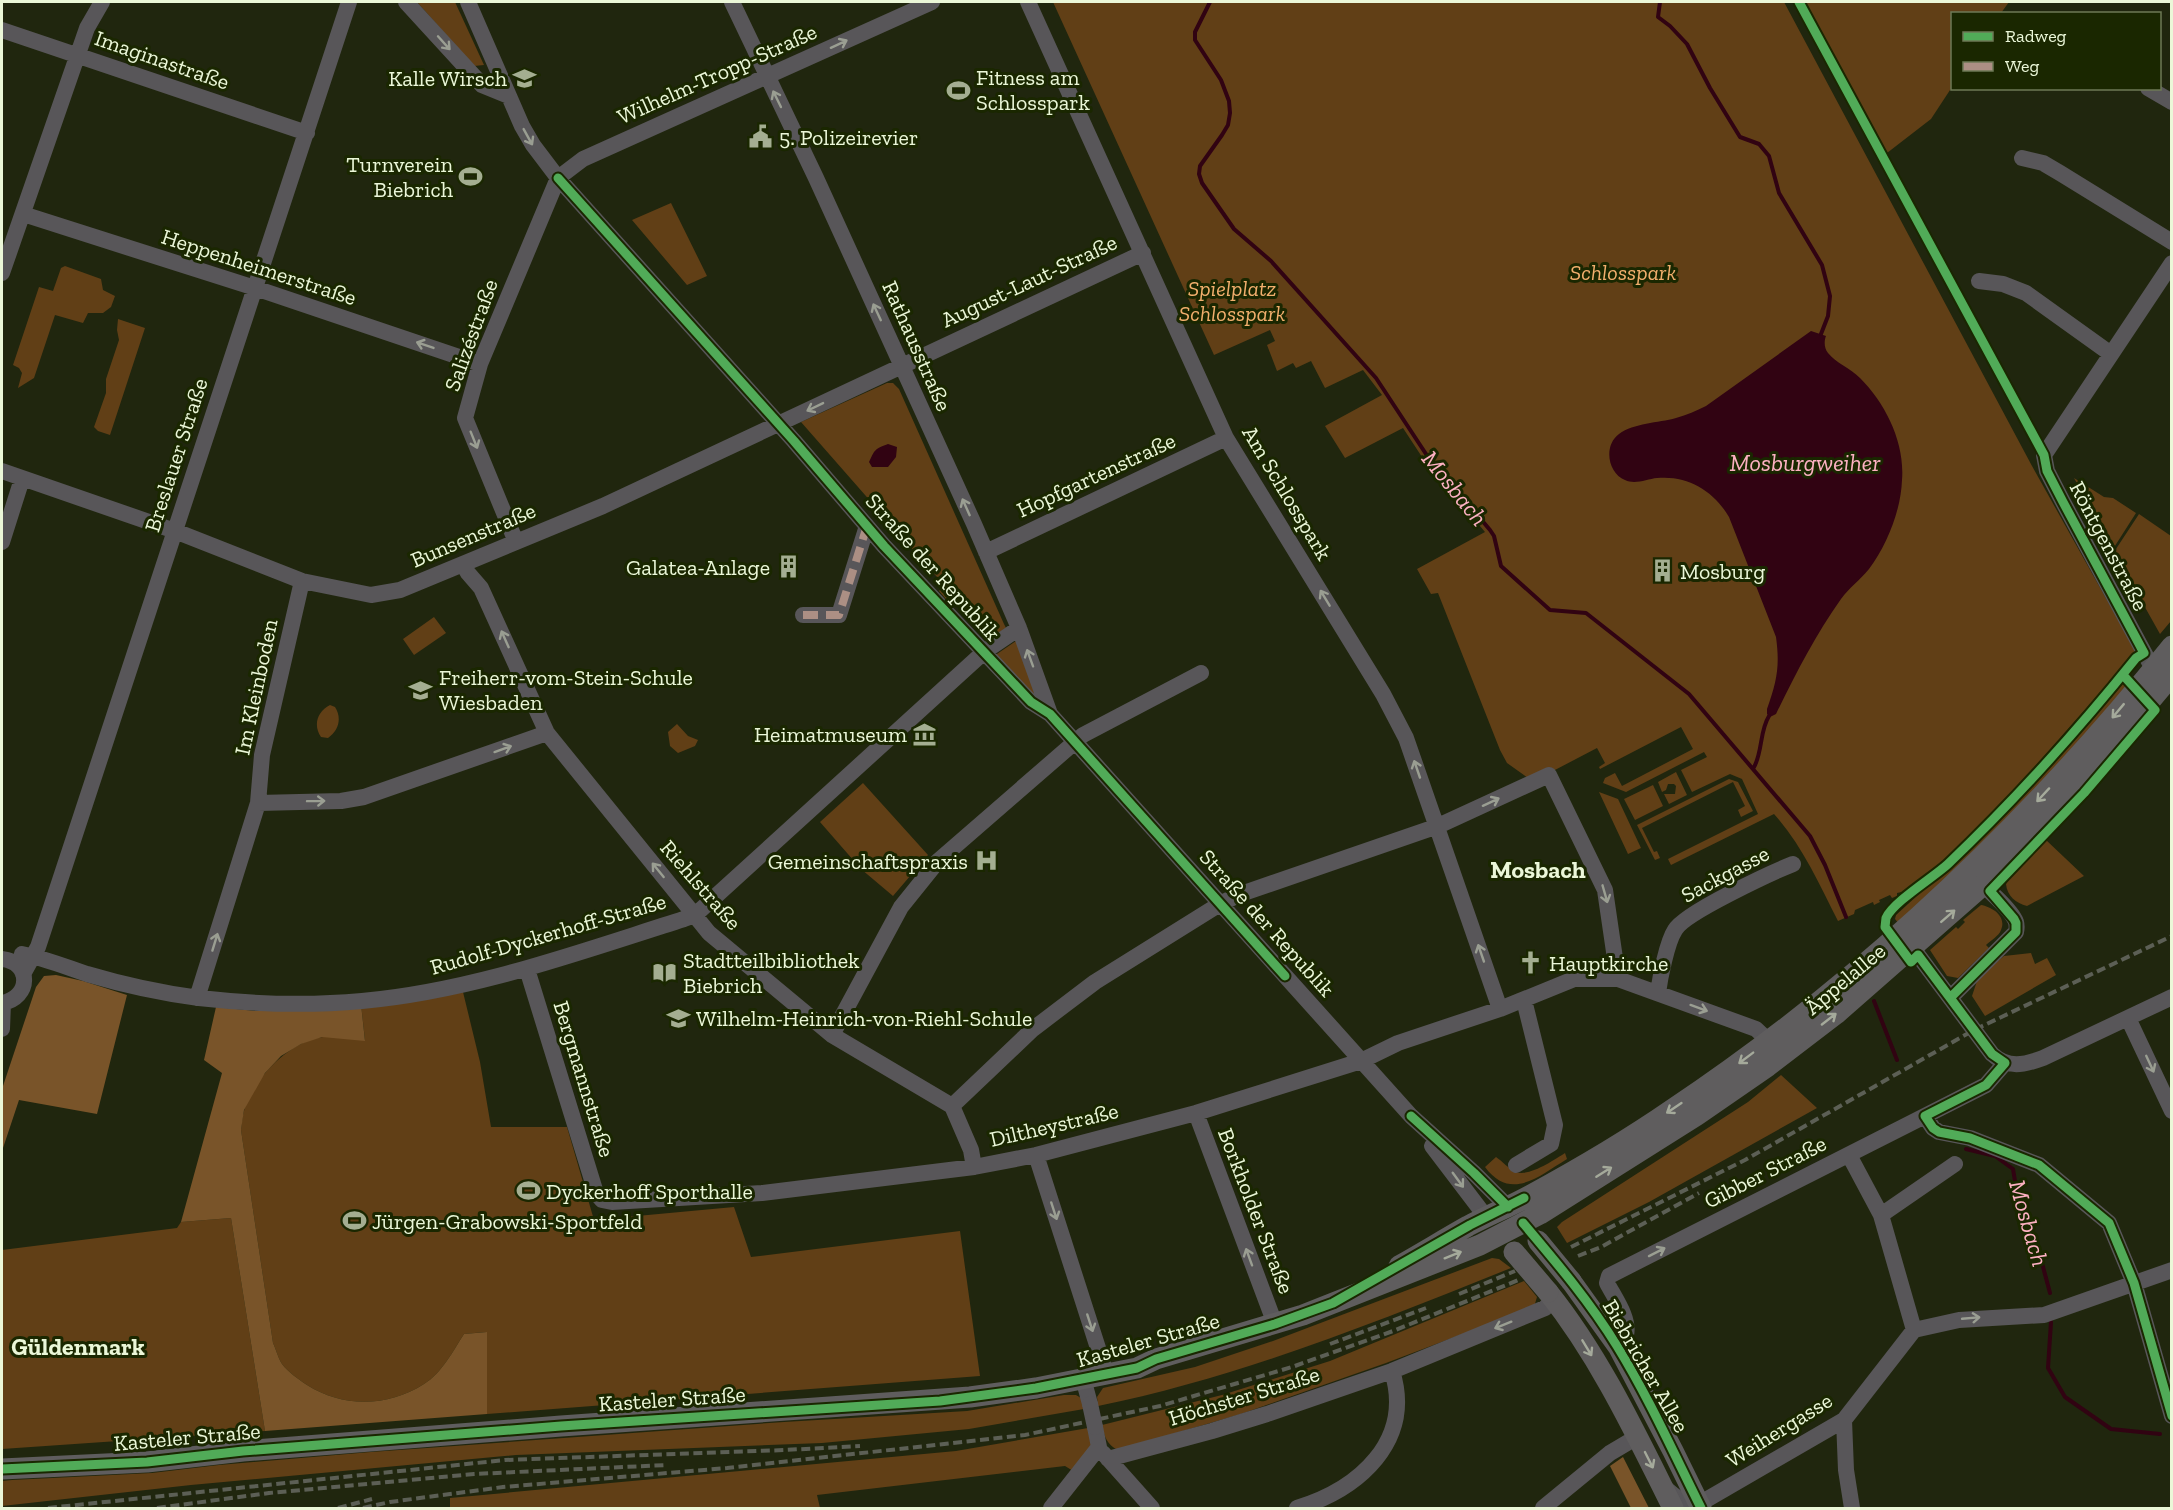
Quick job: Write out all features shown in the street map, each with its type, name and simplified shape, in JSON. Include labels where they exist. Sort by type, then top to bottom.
[{"type":"main road","name":"Äppelallee","points":[[1486,1217],[1556,1181],[1836,1014],[1983,885],[2081,783],[2162,672],[2172,646]]},
{"type":"main road","name":"Äppelallee","points":[[1523,1223],[1697,1115],[1776,1048],[1850,977],[1962,877],[2162,672]]},
{"type":"main road","name":"Biebricher Allee","points":[[1508,1207],[1571,1281],[1619,1348],[1700,1507]]},
{"type":"main road","name":"Biebricher Allee","points":[[1486,1217],[1551,1295],[1588,1349],[1637,1437],[1673,1509]]},
{"type":"main road","name":"Kasteler Straße","points":[[1333,1303],[1486,1217]]},
{"type":"main road","name":"Kasteler Straße","points":[[2,1469],[147,1462],[243,1451],[551,1426],[940,1401],[1036,1388],[1137,1368],[1156,1359],[1275,1324],[1480,1245],[1523,1223]]},
{"type":"main road","points":[[1637,1437],[1659,1425]]},
{"type":"street","points":[[2,268],[24,214],[87,28],[102,2]]},
{"type":"street","name":"Breslauer Straße","points":[[2,1003],[14,999],[22,991],[23,974],[17,957],[45,922],[350,2]]},
{"type":"street","points":[[406,2],[482,85],[509,96]]},
{"type":"street","name":"Straße der Republik","points":[[468,2],[533,145],[558,178],[935,602],[1031,702],[1050,714],[1411,1116],[1508,1207]]},
{"type":"street","name":"Rathausstraße","points":[[732,2],[816,178],[986,552],[1019,628],[1050,714]]},
{"type":"street","name":"Wilhelm-Tropp-Straße","points":[[558,178],[583,159],[932,2]]},
{"type":"street","name":"Am Schlosspark","points":[[1028,2],[1226,438],[1383,694],[1412,752],[1500,1009]]},
{"type":"street","name":"Imaginastraße","points":[[2,30],[307,133]]},
{"type":"street","points":[[2151,90],[2172,102]]},
{"type":"street","points":[[2022,158],[2043,163],[2060,172],[2172,243]]},
{"type":"street","name":"Salizéstraße","points":[[516,542],[465,418],[480,364],[558,178]]},
{"type":"street","name":"Heppenheimerstraße","points":[[24,214],[255,288],[480,364]]},
{"type":"street","name":"August-Laut-Straße","points":[[779,424],[1143,254]]},
{"type":"street","name":"Röntgenstraße","points":[[2162,672],[2137,640],[2058,492],[2048,471],[2044,455],[2172,263]]},
{"type":"street","points":[[1979,281],[2003,284],[2026,293],[2111,354]]},
{"type":"street","name":"Bunsenstraße","points":[[2,471],[175,531],[302,581],[371,595],[400,590],[603,506],[779,424]]},
{"type":"street","name":"Hopfgartenstraße","points":[[986,552],[1226,438]]},
{"type":"street","points":[[2,542],[22,479]]},
{"type":"street","name":"Straße der Republik","points":[[803,615],[839,615],[867,526]]},
{"type":"street","name":"Riehlstraße","points":[[463,564],[481,588],[547,733],[709,933],[832,1035],[952,1106]]},
{"type":"street","name":"Im Kleinboden","points":[[197,998],[258,803],[262,755],[302,581]]},
{"type":"street","name":"Rudolf-Dyckerhoff-Straße","points":[[17,957],[129,986],[197,998],[293,1003],[362,1001],[426,992],[527,969],[695,915],[984,652],[1019,628]]},
{"type":"street","points":[[832,1035],[901,907],[938,861],[1074,741],[1201,673]]},
{"type":"street","points":[[258,803],[341,801],[364,798],[547,733]]},
{"type":"street","points":[[974,1167],[971,1150],[952,1106],[1033,1029],[1095,982],[1238,895],[1438,826],[1549,775],[1605,890],[1618,979]]},
{"type":"street","name":"Sackgasse","points":[[1658,993],[1672,936],[1679,924],[1740,889],[1793,864]]},
{"type":"street","points":[[1951,997],[2016,932],[2016,923],[2011,915],[1983,885],[1974,879],[1962,877]]},
{"type":"street","points":[[1925,911],[1912,936],[1913,947],[1992,1054],[2005,1064],[2019,1065],[2033,1062],[2172,997]]},
{"type":"street","name":"Bergmannstraße","points":[[527,969],[596,1193],[602,1200]]},
{"type":"street","name":"Diltheystraße","points":[[602,1200],[612,1202],[762,1193],[974,1167],[1036,1155],[1196,1113],[1361,1061],[1398,1043],[1500,1009],[1574,979],[1618,979],[1756,1029],[1776,1048]]},
{"type":"street","points":[[1516,1165],[1547,1148],[1553,1140],[1556,1125],[1524,1000]]},
{"type":"street","points":[[2,1003],[2,1029]]},
{"type":"street","points":[[2128,1018],[2172,1111]]},
{"type":"street","name":"Gibber Straße","points":[[1619,1348],[1626,1335],[1626,1323],[1606,1283],[1609,1276],[1986,1085],[2005,1064]]},
{"type":"street","name":"Borkholder Straße","points":[[1196,1113],[1275,1324]]},
{"type":"street","name":"Straße der Republik","points":[[1411,1116],[1486,1217]]},
{"type":"street","points":[[1925,1116],[1933,1128],[1939,1132],[1970,1138],[2039,1165],[2109,1223],[2134,1283],[2172,1416]]},
{"type":"street","points":[[1036,1155],[1109,1372]]},
{"type":"street","points":[[1849,1155],[1881,1215],[1914,1330],[1959,1320],[2044,1315],[2172,1270]]},
{"type":"street","points":[[1881,1215],[1955,1164]]},
{"type":"street","name":"Höchster Straße","points":[[1104,1453],[1212,1431],[1392,1371],[1545,1308],[1551,1295]]},
{"type":"street","name":"Weihergasse","points":[[1700,1507],[1844,1420],[1914,1330]]},
{"type":"street","points":[[1298,1509],[1344,1489],[1368,1467],[1379,1453],[1394,1427],[1397,1415],[1397,1389],[1392,1371]]},
{"type":"street","points":[[1083,1378],[1104,1453],[1152,1509]]},
{"type":"street","points":[[1844,1420],[1846,1470],[1852,1509]]},
{"type":"street","points":[[1543,1509],[1610,1453],[1637,1437]]},
{"type":"street","points":[[1051,1509],[1104,1453]]},
{"type":"street","points":[[1661,1484],[1680,1500],[1700,1507]]},
{"type":"green space","points":[[417,2],[455,2],[484,65],[474,66]]},
{"type":"green space","name":"Schlosspark","points":[[1053,2],[1784,2],[2032,466],[2136,652],[1992,815],[1915,889],[1897,893],[1897,896],[1892,898],[1890,895],[1874,905],[1873,902],[1838,921],[1802,852],[1774,814],[1671,865],[1668,859],[1758,814],[1742,779],[1730,774],[1692,792],[1681,770],[1707,757],[1704,752],[1626,792],[1603,783],[1605,778],[1615,773],[1622,786],[1693,749],[1681,727],[1600,769],[1599,767],[1605,763],[1597,748],[1553,771],[1528,778],[1507,763],[1438,593],[1431,594],[1417,569],[1485,532],[1422,457],[1403,428],[1345,458],[1325,426],[1382,395],[1363,370],[1325,388],[1311,361],[1296,368],[1293,363],[1277,371],[1267,345],[1275,341],[1270,330],[1214,355]]},
{"type":"green space","points":[[1803,2],[2009,2],[2002,12],[1951,12],[1951,89],[1931,119],[1887,153]]},
{"type":"green space","points":[[671,203],[707,276],[687,285],[632,220]]},
{"type":"green space","points":[[65,266],[101,279],[103,290],[115,296],[111,307],[103,313],[88,313],[83,323],[55,315],[34,378],[18,388],[22,373],[13,365],[39,287],[53,291],[61,268]]},
{"type":"green space","points":[[118,319],[145,328],[110,435],[94,427],[106,393],[106,379],[119,340]]},
{"type":"green space","points":[[887,383],[893,383],[899,389],[1006,628],[992,637],[953,592],[946,599],[939,591],[944,585],[801,422]]},
{"type":"green space","points":[[2074,478],[2136,513],[2113,549]]},
{"type":"green space","points":[[2139,514],[2171,536],[2171,621],[2160,634],[2114,552]]},
{"type":"green space","points":[[434,617],[446,633],[414,655],[403,639]]},
{"type":"green space","points":[[1016,641],[1041,700],[1037,703],[994,656]]},
{"type":"green space","points":[[2123,679],[2130,685],[2051,776],[1900,925],[1895,919],[1896,915],[2013,801]]},
{"type":"green space","points":[[330,705],[337,711],[338,724],[328,738],[321,737],[317,728],[319,715]]},
{"type":"green space","points":[[677,724],[688,736],[698,740],[695,746],[678,753],[670,746],[668,732]]},
{"type":"green space","points":[[1676,772],[1687,795],[1669,804],[1664,794],[1675,794],[1676,786],[1668,784],[1666,790],[1662,792],[1658,782]]},
{"type":"green space","points":[[1729,779],[1738,782],[1753,811],[1741,817],[1738,810],[1745,806],[1733,782],[1642,828],[1654,852],[1657,851],[1660,858],[1655,860],[1637,825]]},
{"type":"green space","points":[[863,783],[928,855],[893,896],[861,869],[820,822]]},
{"type":"green space","points":[[1653,785],[1663,806],[1635,820],[1624,799]]},
{"type":"green space","points":[[1599,792],[1618,799],[1641,848],[1628,854]]},
{"type":"green space","points":[[2046,840],[2084,876],[2027,906],[2013,898],[2006,884]]},
{"type":"green space","points":[[1981,905],[1994,910],[2000,916],[2002,925],[2000,932],[1986,945],[1989,948],[1958,978],[1947,976],[1930,950],[1956,927],[1958,929],[1965,922],[1963,920]]},
{"type":"green space","points":[[2031,953],[2035,964],[2047,958],[2056,975],[1985,1016],[1972,996],[1977,981],[2004,956]]},
{"type":"green space","points":[[463,992],[480,1062],[491,1127],[567,1127],[594,1220],[734,1207],[751,1257],[960,1231],[980,1376],[487,1414],[486,1332],[464,1334],[436,1374],[424,1384],[396,1397],[366,1402],[350,1401],[321,1393],[297,1378],[282,1364],[273,1343],[241,1130],[248,1099],[274,1064],[297,1046],[323,1037],[365,1040],[361,1004]]},
{"type":"green space","points":[[1781,1075],[1817,1108],[1649,1202],[1567,1243],[1557,1227],[1562,1222],[1748,1102]]},
{"type":"green space","points":[[1565,1153],[1567,1159],[1536,1178],[1515,1184],[1505,1183],[1485,1167],[1496,1157],[1516,1172],[1528,1172]]},
{"type":"green space","points":[[231,1218],[265,1431],[2,1449],[2,1250],[177,1228],[181,1222]]},
{"type":"green space","points":[[1492,1258],[1499,1259],[1511,1268],[1359,1328],[1256,1364],[1204,1380],[1098,1406],[1097,1397],[1103,1388],[1195,1367],[1273,1341]]},
{"type":"green space","points":[[1524,1281],[1537,1297],[1534,1307],[1386,1363],[1241,1414],[1118,1450],[1111,1446],[1105,1436],[1102,1425],[1222,1395],[1330,1361]]},
{"type":"green space","points":[[1076,1395],[1081,1398],[1084,1409],[969,1429],[822,1443],[516,1455],[191,1485],[2,1506],[2,1481],[152,1473],[371,1452],[967,1411]]},
{"type":"green space","points":[[1088,1428],[1099,1447],[1078,1474],[1065,1466],[817,1495],[820,1508],[450,1508],[450,1498],[956,1451]]},
{"type":"shaded area","points":[[56,975],[127,995],[97,1114],[19,1100],[2,1151],[2,1089],[36,987],[44,976]]},
{"type":"shaded area","points":[[361,1004],[365,1041],[322,1037],[301,1044],[281,1056],[265,1073],[244,1110],[241,1130],[273,1343],[282,1364],[307,1385],[335,1398],[366,1402],[396,1397],[424,1384],[442,1368],[464,1334],[487,1332],[487,1414],[265,1431],[231,1218],[181,1222],[222,1073],[204,1060],[216,1007],[256,1011]]},
{"type":"shaded area","points":[[1623,1457],[1649,1508],[1631,1508],[1610,1466]]},
{"type":"water","name":"Mosburgweiher","points":[[1811,331],[1826,336],[1825,344],[1828,353],[1860,378],[1886,412],[1900,452],[1901,491],[1896,515],[1882,549],[1869,569],[1844,595],[1832,612],[1806,655],[1776,714],[1770,717],[1767,709],[1778,665],[1776,637],[1729,517],[1708,492],[1689,482],[1657,478],[1637,482],[1619,477],[1611,466],[1609,452],[1614,439],[1625,430],[1680,417],[1706,406]]},
{"type":"water","points":[[888,444],[897,447],[896,457],[888,467],[872,467],[869,462],[874,452]]},
{"type":"waterway","name":"Mosbach","points":[[1210,2],[1195,32],[1195,40],[1221,80],[1229,101],[1230,113],[1228,125],[1200,166],[1199,174],[1202,183],[1234,229],[1271,261],[1376,378],[1426,454],[1494,536],[1501,566],[1550,610],[1586,613],[1689,694],[1810,836],[1825,865],[1846,917]]},
{"type":"waterway","points":[[1660,2],[1658,17],[1687,44],[1710,88],[1740,137],[1759,144],[1769,156],[1779,193],[1822,265],[1830,296],[1828,316],[1821,334]]},
{"type":"waterway","points":[[1753,769],[1769,716]]},
{"type":"waterway","name":"Mosbach","points":[[1874,1001],[1897,1060]]},
{"type":"waterway","name":"Mosbach","points":[[1966,1149],[1995,1156],[2013,1169],[2019,1205],[2030,1239],[2042,1263],[2050,1293]]},
{"type":"waterway","name":"Mosbach","points":[[2051,1322],[2048,1368],[2065,1397],[2111,1429],[2160,1434]]},
{"type":"railway","points":[[1571,1247],[1745,1160],[1974,1030],[2172,936]]},
{"type":"railway","points":[[1578,1256],[1601,1247],[1699,1193]]},
{"type":"railway","points":[[1459,1294],[1515,1271]]},
{"type":"railway","points":[[363,1508],[390,1502],[503,1487],[727,1468],[1025,1435],[1160,1406],[1292,1367],[1393,1331],[1521,1279]]},
{"type":"railway","points":[[1330,1344],[1426,1308]]},
{"type":"railway","points":[[48,1508],[505,1460],[860,1446]]},
{"type":"railway","points":[[157,1508],[269,1493],[474,1474],[667,1465]]},
{"type":"railway","points":[[338,1508],[372,1499]]},
{"type":"marked path","points":[[803,615],[839,615],[867,526]]},
{"type":"cycle path","points":[[1799,2],[2044,455],[2047,471],[2144,653],[2136,658],[2092,712],[2022,790],[1948,864],[1890,912],[1886,918],[1885,927],[1911,962],[1918,955],[1992,1054],[2005,1063],[1986,1085],[1925,1116],[1933,1128],[1939,1132],[1970,1138],[2039,1165],[2109,1223],[2134,1283],[2172,1416]]},
{"type":"cycle path","points":[[558,178],[794,441],[884,546],[1031,702],[1050,714],[1285,976]]},
{"type":"cycle path","points":[[1951,997],[2016,932],[2014,919],[1990,891],[2084,793],[2155,710],[2123,675]]},
{"type":"cycle path","points":[[1411,1116],[1508,1207]]},
{"type":"cycle path","points":[[2,1469],[147,1462],[243,1451],[561,1426],[940,1401],[1036,1388],[1137,1368],[1156,1359],[1275,1324],[1333,1303],[1470,1225],[1524,1198]]},
{"type":"cycle path","points":[[1523,1223],[1584,1298],[1617,1346],[1651,1406],[1701,1508]]},
{"type":"place","name":"Kalle Wirsch","points":[[525,78]]},
{"type":"place","name":"Fitness am Schlosspark","points":[[958,90]]},
{"type":"place","name":"5. Polizeirevier","points":[[761,137]]},
{"type":"place","name":"Turnverein Biebrich","points":[[471,177]]},
{"type":"place","name":"Galatea-Anlage","points":[[788,567]]},
{"type":"place","name":"Mosburg","points":[[1662,571]]},
{"type":"place","name":"Freiherr-vom-Stein-Schule Wiesbaden","points":[[421,690]]},
{"type":"place","name":"Heimatmuseum","points":[[925,734]]},
{"type":"place","name":"Gemeinschaftspraxis","points":[[986,861]]},
{"type":"place","name":"Hauptkirche","points":[[1531,963]]},
{"type":"place","name":"Stadtteilbibliothek Biebrich","points":[[665,973]]},
{"type":"place","name":"Wilhelm-Heinrich-von-Riehl-Schule","points":[[678,1018]]},
{"type":"place","name":"Dyckerhoff Sporthalle","points":[[528,1191]]},
{"type":"place","name":"Jürgen-Grabowski-Sportfeld","points":[[354,1221]]},
{"type":"district","name":"Mosbach","points":[[1538,869]]},
{"type":"district","name":"Güldenmark","points":[[78,1346]]},
{"type":"park label","name":"Spielplatz Schlosspark","points":[[1232,300]]}]
